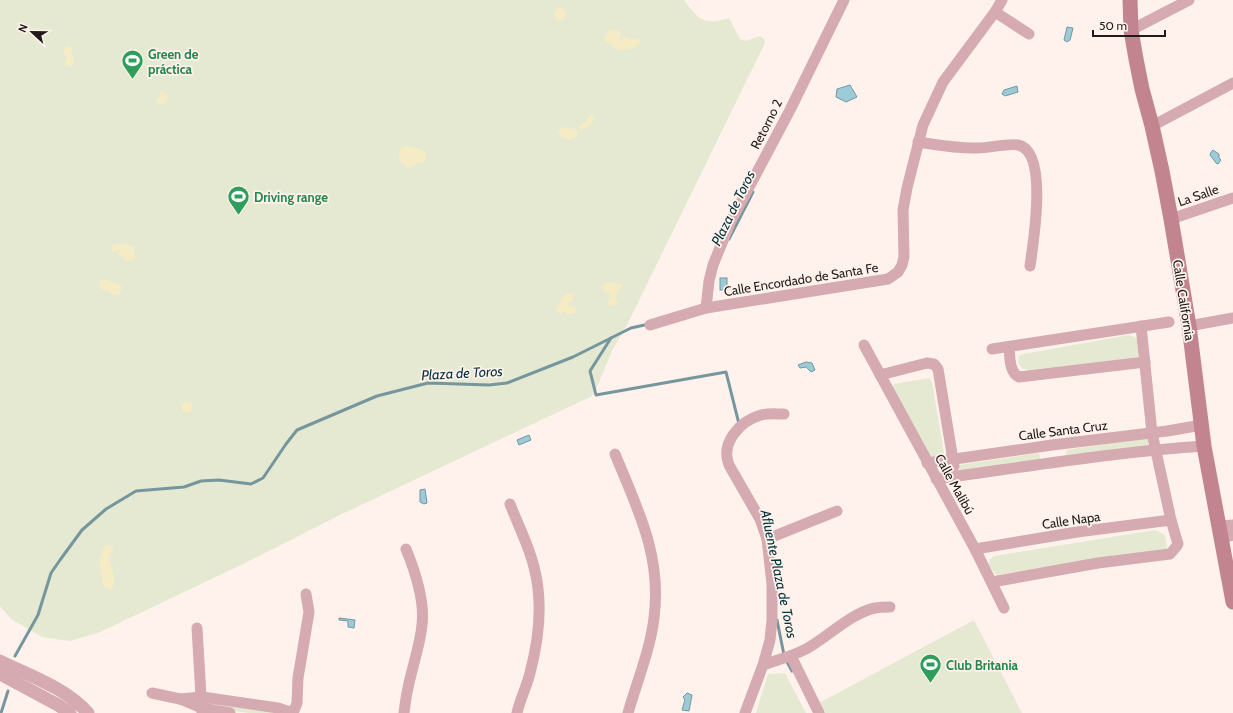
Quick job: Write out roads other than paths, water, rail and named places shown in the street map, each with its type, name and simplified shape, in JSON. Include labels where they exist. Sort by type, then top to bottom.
[{"type":"main road","name":"Calle California","points":[[1130,0],[1132,30],[1142,89],[1152,126],[1171,219],[1189,326],[1204,446],[1227,531],[1233,602]]},
{"type":"street","name":"Retorno 2","points":[[706,308],[709,281],[713,265],[731,221],[790,110],[844,0]]},
{"type":"street","name":"Calle Encordado de Santa Fe","points":[[650,325],[706,308],[888,279],[898,272],[904,257],[903,210],[923,125],[943,82],[995,12],[1002,0]]},
{"type":"street","points":[[1132,30],[1189,0]]},
{"type":"street","points":[[995,12],[1029,34]]},
{"type":"street","points":[[1152,126],[1233,83]]},
{"type":"street","points":[[918,142],[955,148],[1019,145],[1027,150],[1034,167],[1037,201],[1030,266]]},
{"type":"street","name":"La Salle","points":[[1171,219],[1233,198]]},
{"type":"street","points":[[1189,326],[1233,318]]},
{"type":"street","points":[[992,349],[1169,322]]},
{"type":"street","points":[[992,582],[1098,563],[1170,554],[1176,548],[1178,544],[1171,520],[1152,433],[1141,326]]},
{"type":"street","name":"Calle Malibú","points":[[864,345],[975,549],[1004,608]]},
{"type":"street","points":[[1009,347],[1012,371],[1019,377],[1145,362]]},
{"type":"street","name":"Calle Malibú","points":[[880,376],[927,363],[934,364],[938,369],[955,476]]},
{"type":"street","points":[[745,713],[763,665],[770,640],[772,620],[772,584],[767,539],[760,519],[729,465],[726,458],[726,451],[733,434],[745,423],[761,415],[784,414]]},
{"type":"street","name":"Calle Santa Cruz","points":[[927,463],[1202,425]]},
{"type":"street","points":[[1052,445],[1053,462]]},
{"type":"street","points":[[936,479],[1053,462],[1204,446]]},
{"type":"street","points":[[615,454],[646,531],[652,552],[655,577],[654,618],[643,666],[628,713]]},
{"type":"street","points":[[510,504],[534,567],[538,590],[539,618],[536,648],[530,674],[517,713]]},
{"type":"street","points":[[767,539],[837,511]]},
{"type":"street","name":"Calle Napa","points":[[975,549],[1077,532],[1171,520]]},
{"type":"street","points":[[404,713],[423,624],[414,568],[406,549]]},
{"type":"street","points":[[202,706],[278,708],[293,713],[297,704],[298,678],[309,612],[306,594]]},
{"type":"street","points":[[763,665],[791,656],[806,649],[852,618],[866,611],[875,608],[890,607]]},
{"type":"street","points":[[197,628],[202,706]]},
{"type":"street","points":[[791,656],[819,713]]},
{"type":"street","points":[[0,661],[66,694],[82,706],[88,713]]},
{"type":"street","points":[[0,674],[70,713]]},
{"type":"street","points":[[152,693],[230,713]]},
{"type":"water","points":[[1067,27],[1073,28],[1070,40],[1067,42],[1064,40]]},
{"type":"water","points":[[850,85],[857,97],[846,102],[836,97],[837,89]]},
{"type":"water","points":[[1017,86],[1018,92],[1005,96],[1002,94],[1004,90]]},
{"type":"water","points":[[1213,150],[1219,154],[1219,158],[1221,160],[1218,164],[1210,155]]},
{"type":"water","points":[[720,278],[727,278],[727,290],[720,290]]},
{"type":"water","points":[[806,362],[812,363],[815,370],[811,372],[806,367],[800,368],[798,365]]},
{"type":"water","points":[[529,435],[531,440],[519,445],[517,440]]},
{"type":"water","points":[[425,489],[427,503],[424,504],[420,502],[420,490]]},
{"type":"water","points":[[339,618],[355,620],[354,628],[348,627],[348,621],[339,620]]},
{"type":"water","points":[[687,693],[692,695],[689,711],[682,710],[685,700],[683,697]]},
{"type":"waterway","name":"Plaza de Toros","points":[[729,239],[753,192]]},
{"type":"waterway","name":"Plaza de Toros","points":[[15,656],[38,615],[51,573],[60,560],[82,530],[106,509],[136,491],[184,487],[201,481],[219,480],[251,484],[263,478],[297,430],[377,396],[428,383],[489,385],[507,383],[573,357],[631,328],[649,324]]},
{"type":"waterway","name":"Afluente Plaza de Toros","points":[[611,338],[590,371],[596,395],[726,372],[739,424]]},
{"type":"waterway","name":"Afluente Plaza de Toros","points":[[777,620],[784,655]]},
{"type":"waterway","name":"Afluente Plaza de Toros","points":[[786,660],[792,671]]},
{"type":"waterway","name":"Plaza de Toros","points":[[1,713],[8,691]]},
{"type":"place","name":"Green de práctica","points":[[133,80]]},
{"type":"place","name":"Driving range","points":[[239,216]]},
{"type":"place","name":"Club Britania","points":[[930,684]]}]
